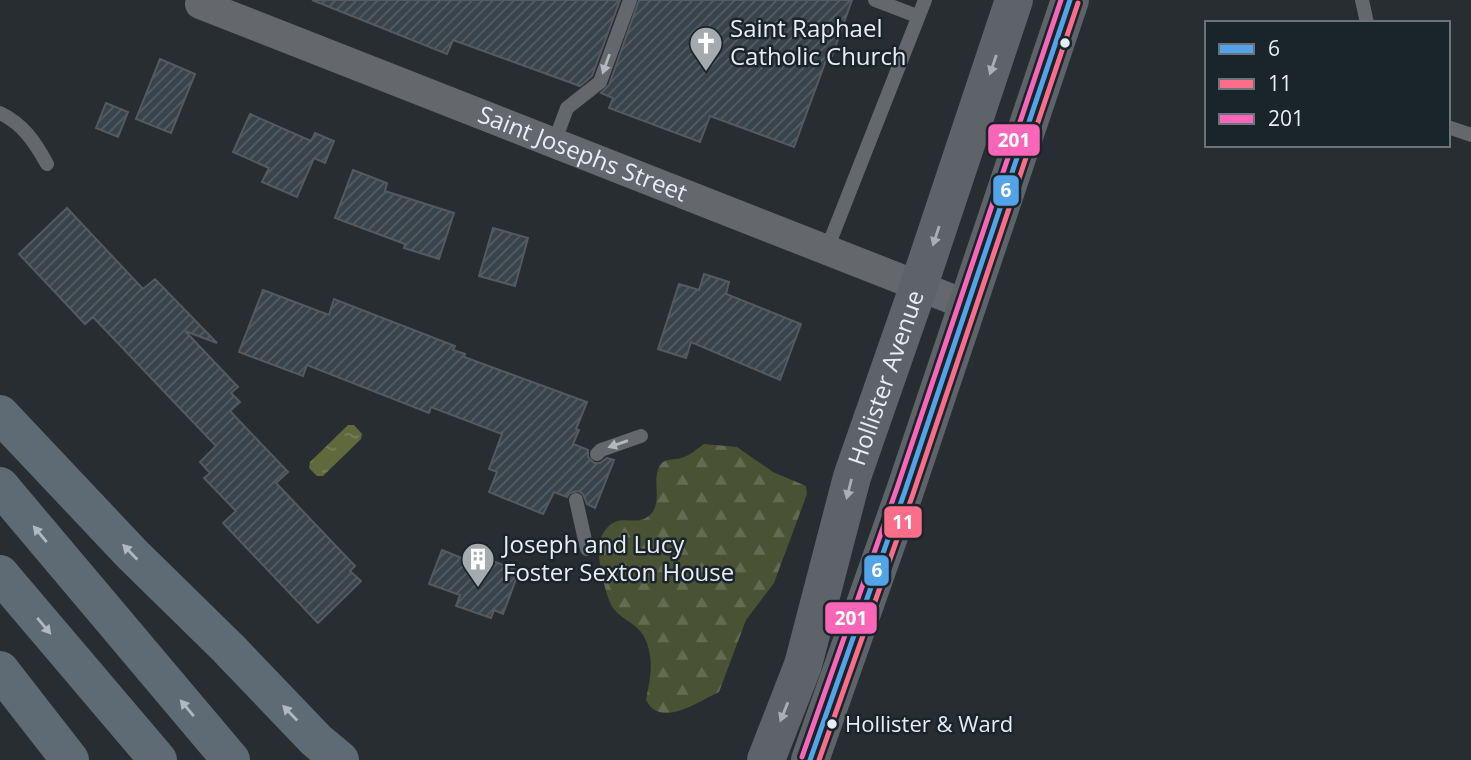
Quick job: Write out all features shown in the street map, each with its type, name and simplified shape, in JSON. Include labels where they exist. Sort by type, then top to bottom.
[{"type":"highway","points":[[0,414],[132,554],[228,648],[316,740],[340,760]]},
{"type":"highway","points":[[0,486],[231,760]]},
{"type":"highway","points":[[0,574],[158,760]]},
{"type":"highway","points":[[0,670],[70,760]]},
{"type":"main road","name":"Hollister Avenue","points":[[766,760],[803,665],[852,477],[1014,0]]},
{"type":"main road","points":[[810,760],[1070,0]]},
{"type":"street","name":"Saint Josephs Street","points":[[200,4],[967,305]]},
{"type":"lane","points":[[554,143],[567,108],[600,82],[630,0]]},
{"type":"lane","points":[[875,0],[917,16]]},
{"type":"lane","points":[[827,249],[925,0]]},
{"type":"lane","points":[[1362,0],[1367,21]]},
{"type":"lane","points":[[0,113],[11,118],[33,138],[47,164]]},
{"type":"lane","points":[[1450,128],[1471,135]]},
{"type":"lane","points":[[597,454],[601,450],[641,436]]},
{"type":"lane","points":[[576,500],[587,549]]},
{"type":"green space","points":[[704,444],[737,447],[773,472],[806,486],[807,494],[774,583],[746,620],[719,692],[678,711],[660,712],[652,708],[646,700],[651,665],[647,643],[640,631],[618,614],[611,604],[600,566],[598,548],[605,531],[612,523],[645,519],[650,515],[656,503],[658,470],[663,462],[687,456]]},
{"type":"water","points":[[348,425],[354,425],[362,434],[361,439],[323,476],[317,476],[309,468],[310,462]]},
{"type":"building","points":[[312,0],[620,0],[592,76],[580,86],[453,40],[447,54]]},
{"type":"building","name":"Saint Raphael Catholic Church","points":[[639,0],[852,0],[832,56],[828,55],[794,147],[710,116],[700,142],[609,108],[613,98],[601,93],[609,85]]},
{"type":"building","points":[[160,59],[195,74],[171,133],[136,119]]},
{"type":"building","points":[[106,103],[128,112],[118,137],[96,128]]},
{"type":"building","points":[[250,114],[311,141],[315,133],[334,141],[325,163],[314,158],[297,197],[262,182],[269,168],[233,152]]},
{"type":"building","points":[[353,170],[387,183],[385,191],[454,213],[439,259],[404,248],[405,244],[335,218]]},
{"type":"building","points":[[67,208],[143,289],[155,279],[217,343],[185,331],[238,387],[231,393],[240,402],[230,411],[288,472],[276,483],[355,566],[350,571],[361,581],[318,623],[223,523],[236,511],[204,478],[210,473],[200,462],[216,446],[93,317],[85,324],[19,254]]},
{"type":"building","points":[[493,228],[528,238],[515,286],[479,276]]},
{"type":"building","points":[[704,274],[729,282],[726,294],[801,324],[780,380],[691,342],[686,358],[658,349],[679,284],[699,290]]},
{"type":"building","points":[[263,290],[329,315],[334,299],[455,346],[453,350],[465,354],[464,357],[587,402],[573,444],[588,450],[588,457],[594,463],[600,463],[607,458],[614,460],[595,508],[587,504],[583,494],[578,491],[567,497],[554,492],[543,514],[489,492],[497,472],[489,469],[502,434],[431,407],[429,413],[307,365],[303,376],[239,352]]},
{"type":"building","name":"Joseph and Lucy Foster Sexton House","points":[[442,550],[469,561],[472,553],[519,571],[503,614],[494,610],[491,618],[456,606],[460,595],[429,584]]},
{"type":"transit line","name":"201","points":[[802,757],[897,488],[1061,0]]},
{"type":"transit line","name":"6","points":[[810,760],[905,491],[1070,0]]},
{"type":"transit line","name":"11","points":[[819,760],[913,494],[1078,3]]},
{"type":"place","name":"Saint Raphael Catholic Church","points":[[706,73]]},
{"type":"place","name":"Joseph and Lucy Foster Sexton House","points":[[478,589]]},
{"type":"place","name":"Hollister & Ward","points":[[832,724]]}]
